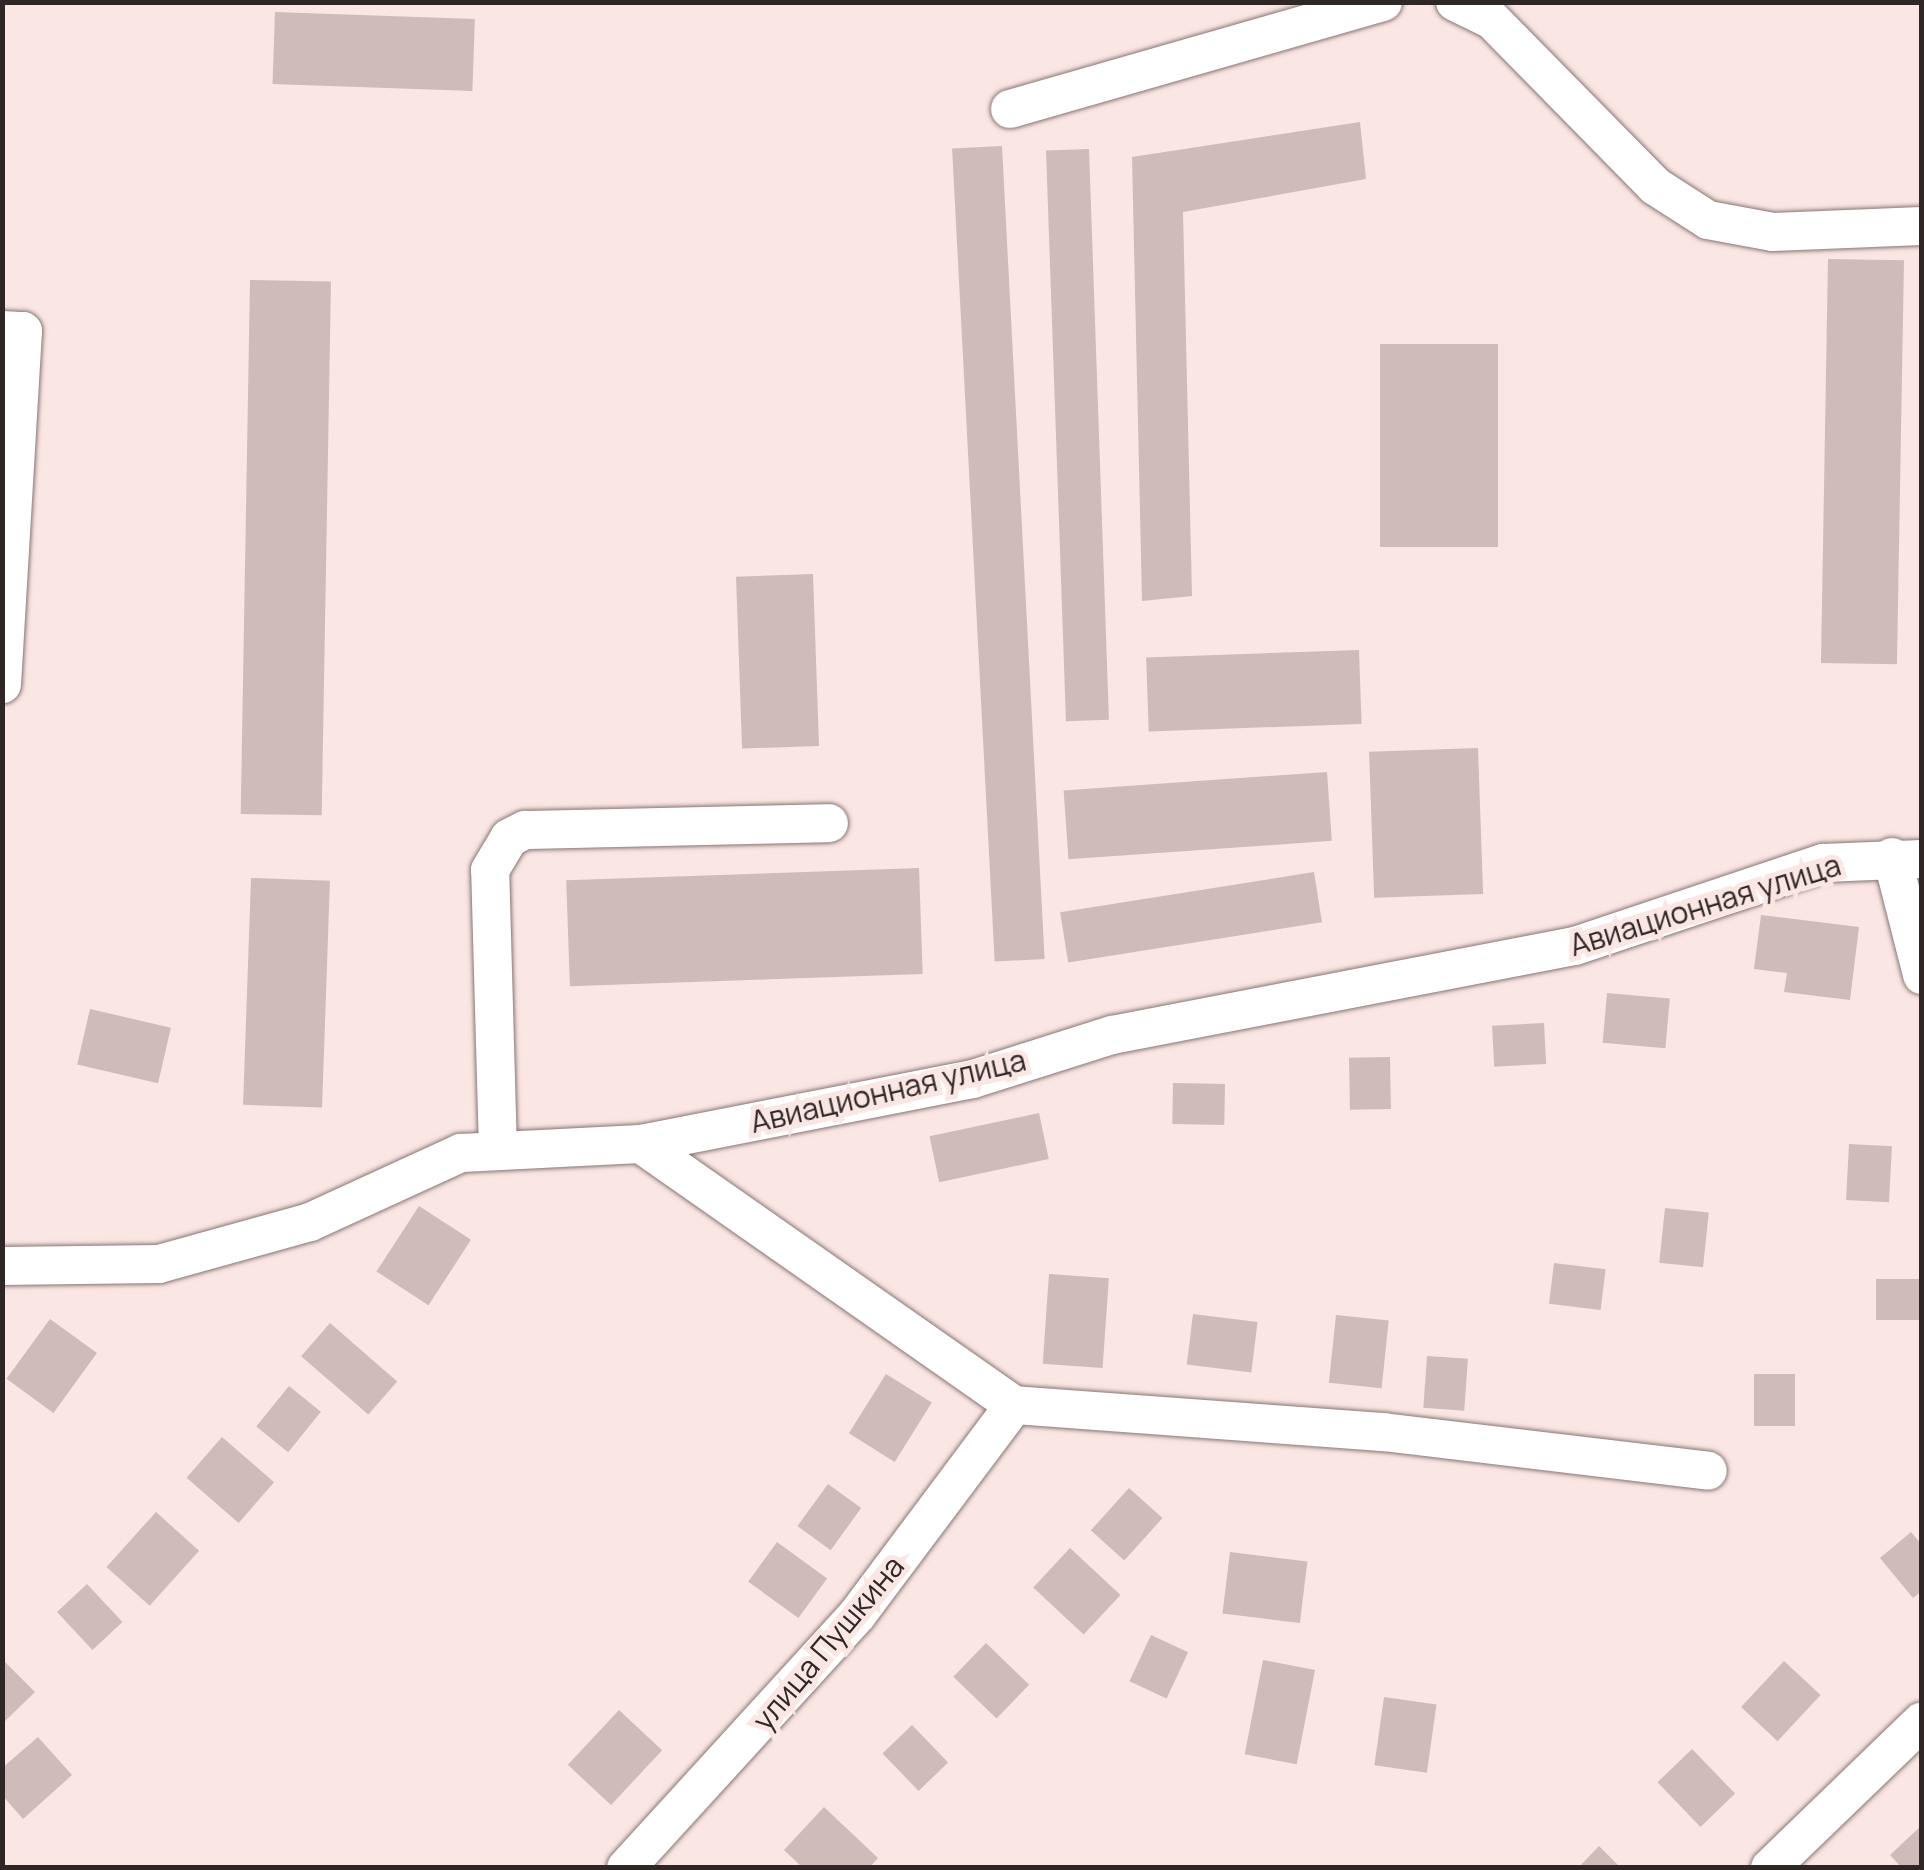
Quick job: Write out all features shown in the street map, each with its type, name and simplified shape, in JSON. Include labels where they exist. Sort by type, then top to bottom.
[{"type":"street","points":[[1010,109],[1383,2]]},
{"type":"street","points":[[1455,2],[1492,20],[1655,186],[1708,220],[1772,232],[1922,226]]},
{"type":"street","points":[[2,330],[24,331],[2,684]]},
{"type":"street","points":[[498,1151],[490,870],[509,838],[525,830],[829,823]]},
{"type":"street","points":[[1906,858],[1922,975]]},
{"type":"street","name":"Авиационная улица","points":[[2,1266],[158,1264],[310,1222],[461,1153],[642,1144],[973,1079],[1112,1035],[1575,946],[1822,863],[1906,858]]},
{"type":"street","points":[[642,1144],[1014,1405],[1383,1432],[1708,1471]]},
{"type":"street","name":"улица Пушкина","points":[[626,1868],[857,1616],[1014,1405]]},
{"type":"street","points":[[1770,1868],[1922,1720]]},
{"type":"building","points":[[275,12],[475,19],[472,91],[272,84]]},
{"type":"building","points":[[1360,122],[1366,179],[1183,212],[1192,596],[1142,601],[1132,157]]},
{"type":"building","points":[[1002,146],[1045,959],[995,962],[952,149]]},
{"type":"building","points":[[1089,149],[1109,720],[1066,721],[1046,151]]},
{"type":"building","points":[[1828,259],[1904,260],[1897,664],[1821,663]]},
{"type":"building","points":[[250,280],[331,281],[322,815],[241,814]]},
{"type":"building","points":[[1380,344],[1498,344],[1498,547],[1380,547]]},
{"type":"building","points":[[813,574],[819,746],[742,749],[736,577]]},
{"type":"building","points":[[1359,650],[1362,724],[1149,731],[1146,657]]},
{"type":"building","points":[[1478,748],[1483,894],[1374,898],[1369,752]]},
{"type":"building","points":[[1327,772],[1332,841],[1068,859],[1064,790]]},
{"type":"building","points":[[919,868],[923,974],[570,986],[566,880]]},
{"type":"building","points":[[1314,872],[1322,922],[1068,963],[1060,912]]},
{"type":"building","points":[[251,878],[330,881],[322,1108],[243,1105]]},
{"type":"building","points":[[1761,915],[1859,927],[1850,1000],[1784,992],[1787,973],[1754,969]]},
{"type":"building","points":[[1607,993],[1670,998],[1665,1048],[1603,1043]]},
{"type":"building","points":[[90,1009],[171,1028],[158,1083],[77,1065]]},
{"type":"building","points":[[1544,1023],[1546,1064],[1494,1067],[1492,1026]]},
{"type":"building","points":[[1390,1057],[1391,1109],[1350,1110],[1349,1058]]},
{"type":"building","points":[[1173,1083],[1225,1084],[1224,1125],[1172,1124]]},
{"type":"building","points":[[1039,1113],[1049,1159],[939,1182],[929,1136]]},
{"type":"building","points":[[1849,1144],[1892,1146],[1889,1202],[1846,1200]]},
{"type":"building","points":[[419,1206],[471,1240],[429,1305],[377,1271]]},
{"type":"building","points":[[1665,1208],[1709,1213],[1703,1267],[1659,1263]]},
{"type":"building","points":[[1554,1263],[1606,1269],[1601,1310],[1549,1304]]},
{"type":"building","points":[[1049,1274],[1109,1278],[1103,1368],[1043,1364]]},
{"type":"building","points":[[1876,1279],[1922,1279],[1922,1320],[1876,1320]]},
{"type":"building","points":[[1193,1314],[1258,1322],[1251,1373],[1187,1365]]},
{"type":"building","points":[[1336,1315],[1389,1321],[1382,1388],[1329,1383]]},
{"type":"building","points":[[50,1319],[97,1353],[53,1413],[7,1379]]},
{"type":"building","points":[[330,1323],[397,1381],[368,1415],[301,1356]]},
{"type":"building","points":[[1427,1356],[1468,1359],[1464,1411],[1423,1408]]},
{"type":"building","points":[[886,1374],[932,1403],[895,1462],[849,1433]]},
{"type":"building","points":[[1754,1374],[1795,1374],[1795,1426],[1754,1426]]},
{"type":"building","points":[[289,1386],[321,1412],[288,1452],[256,1426]]},
{"type":"building","points":[[222,1437],[274,1482],[239,1523],[187,1478]]},
{"type":"building","points":[[828,1484],[861,1508],[831,1550],[797,1526]]},
{"type":"building","points":[[1129,1488],[1162,1518],[1124,1560],[1091,1530]]},
{"type":"building","points":[[156,1512],[199,1551],[150,1606],[106,1567]]},
{"type":"building","points":[[1911,1532],[1922,1545],[1922,1591],[1913,1598],[1880,1558]]},
{"type":"building","points":[[777,1542],[827,1578],[798,1618],[748,1582]]},
{"type":"building","points":[[1070,1548],[1120,1595],[1084,1635],[1033,1587]]},
{"type":"building","points":[[1230,1552],[1307,1562],[1300,1623],[1222,1614]]},
{"type":"building","points":[[87,1584],[122,1622],[92,1650],[57,1612]]},
{"type":"building","points":[[1151,1635],[1188,1652],[1167,1699],[1129,1681]]},
{"type":"building","points":[[986,1643],[1029,1685],[997,1718],[953,1677]]},
{"type":"building","points":[[2,1659],[35,1692],[2,1724]]},
{"type":"building","points":[[1263,1660],[1315,1670],[1297,1764],[1245,1754]]},
{"type":"building","points":[[1784,1661],[1821,1695],[1778,1741],[1741,1707]]},
{"type":"building","points":[[1384,1697],[1436,1704],[1427,1773],[1374,1765]]},
{"type":"building","points":[[619,1710],[662,1750],[611,1805],[568,1765]]},
{"type":"building","points":[[912,1725],[948,1762],[919,1791],[883,1753]]},
{"type":"building","points":[[38,1737],[72,1775],[23,1819],[2,1795],[2,1768]]},
{"type":"building","points":[[1692,1749],[1735,1794],[1701,1827],[1657,1782]]},
{"type":"building","points":[[824,1807],[878,1858],[869,1868],[803,1868],[784,1850]]},
{"type":"building","points":[[1922,1825],[1922,1868],[1902,1868],[1890,1855]]},
{"type":"building","points":[[1599,1846],[1621,1868],[1578,1868]]}]
